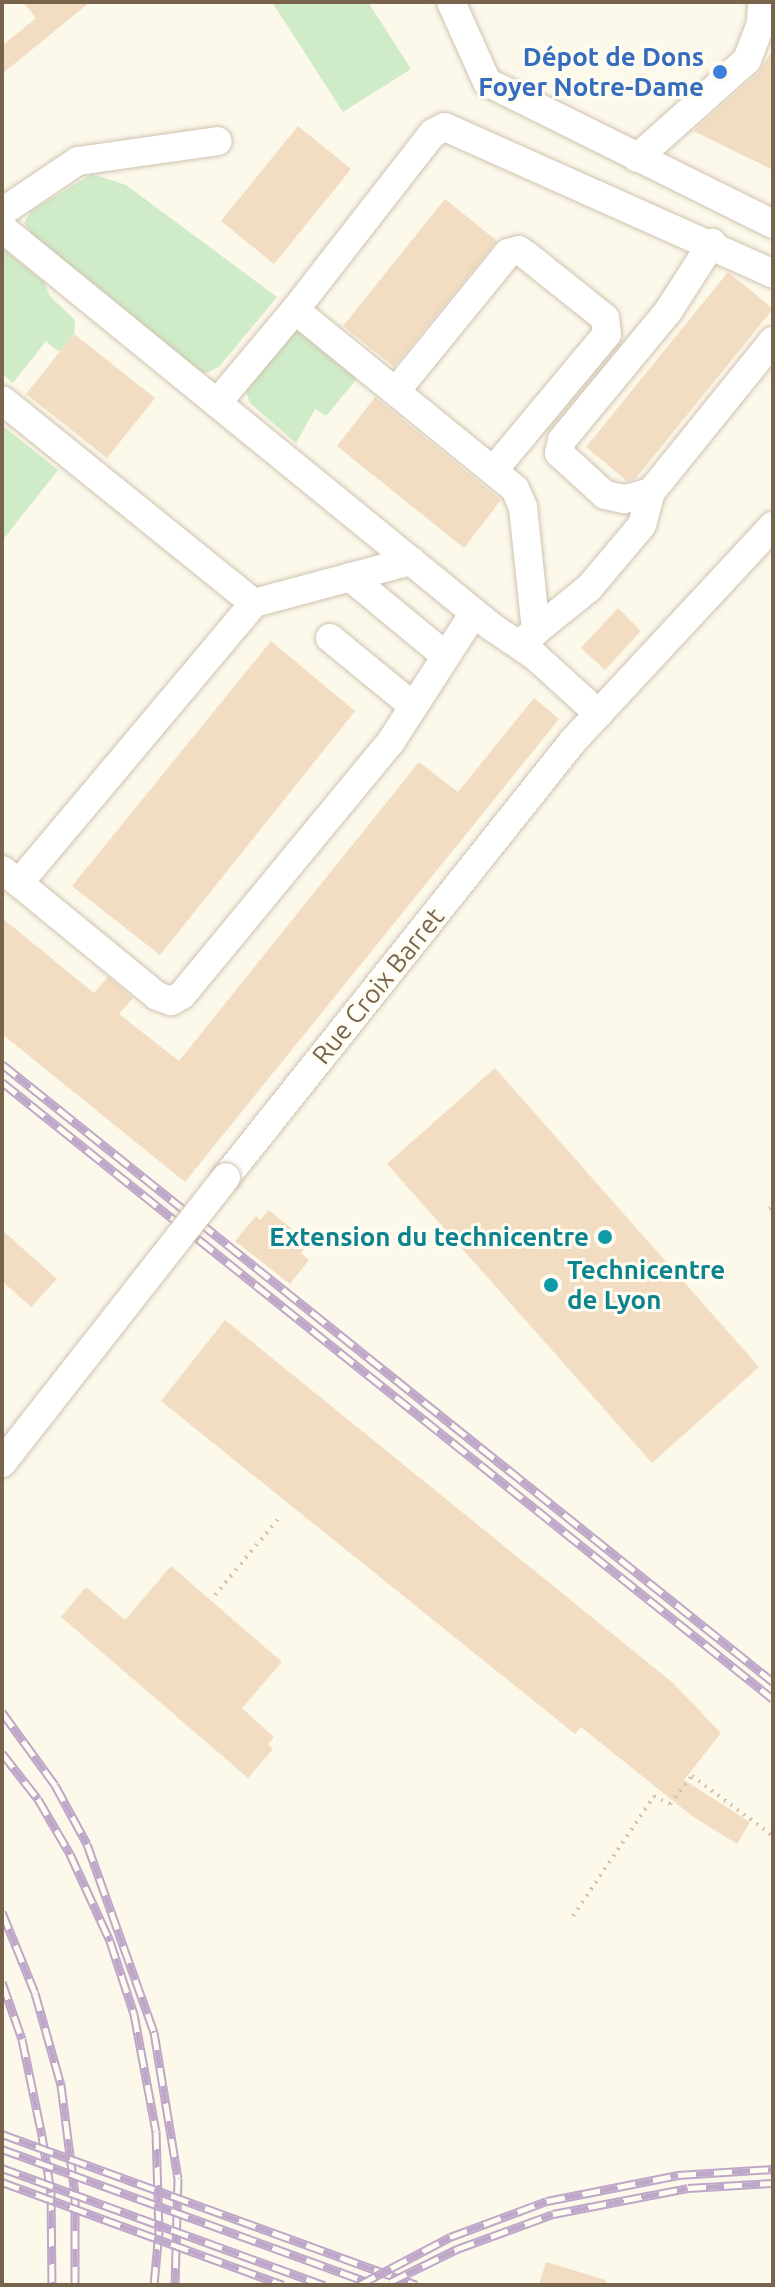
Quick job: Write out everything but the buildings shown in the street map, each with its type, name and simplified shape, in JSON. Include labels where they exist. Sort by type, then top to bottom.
[{"type":"street","points":[[451,2],[487,82],[773,224]]},
{"type":"street","points":[[637,158],[747,60],[761,24],[762,2]]},
{"type":"street","points":[[217,403],[295,310],[433,133],[445,127],[712,243],[773,274]]},
{"type":"street","points":[[2,212],[78,161],[218,141]]},
{"type":"street","points":[[2,228],[474,613],[527,638],[599,714]]},
{"type":"street","points":[[651,492],[624,499],[605,495],[559,453],[562,440],[669,310],[712,243]]},
{"type":"street","points":[[396,391],[508,253],[519,250],[605,318],[607,334],[493,471]]},
{"type":"street","points":[[295,310],[515,489],[523,507],[527,638]]},
{"type":"street","points":[[527,638],[572,606],[642,525],[651,492],[773,341]]},
{"type":"street","points":[[2,400],[254,603]]},
{"type":"street","name":"Rue Croix Barret","points":[[2,1463],[226,1177],[599,714],[773,526]]},
{"type":"street","points":[[411,561],[254,603],[10,877],[157,996],[171,1001],[182,995],[413,706],[474,613]]},
{"type":"street","points":[[350,577],[446,656]]},
{"type":"street","points":[[330,638],[413,706]]},
{"type":"path","points":[[215,1595],[278,1519]]},
{"type":"path","points":[[573,1916],[654,1796],[670,1804],[692,1776],[773,1836]]},
{"type":"green space","points":[[272,2],[368,2],[411,69],[343,112]]},
{"type":"green space","points":[[92,174],[126,185],[277,297],[219,367],[204,374],[34,237],[24,223],[31,211]]},
{"type":"green space","points":[[2,248],[44,282],[50,296],[75,320],[74,334],[59,352],[46,341],[13,383],[2,374]]},
{"type":"green space","points":[[299,325],[361,374],[326,416],[315,409],[296,443],[250,403],[245,389]]},
{"type":"green space","points":[[2,425],[58,470],[2,541]]},
{"type":"railway","points":[[2,1064],[773,1682]]},
{"type":"railway","points":[[2,1082],[773,1699]]},
{"type":"railway","points":[[2,1712],[55,1785],[87,1844],[154,2032],[178,2178],[175,2285]]},
{"type":"railway","points":[[2,1753],[38,1799],[70,1854],[110,1941],[134,2014],[156,2131],[159,2231],[154,2285]]},
{"type":"railway","points":[[2,1912],[35,1993],[61,2085],[75,2195],[75,2285]]},
{"type":"railway","points":[[2,1982],[22,2039],[42,2136],[51,2192],[52,2285]]},
{"type":"railway","points":[[2,2134],[416,2285]]},
{"type":"railway","points":[[2,2149],[370,2283]]},
{"type":"railway","points":[[2,2168],[324,2285]]},
{"type":"railway","points":[[359,2285],[450,2237],[547,2201],[678,2175],[773,2169]]},
{"type":"railway","points":[[2,2182],[283,2285]]},
{"type":"railway","points":[[390,2282],[457,2249],[553,2214],[688,2188],[773,2183]]},
{"type":"place","name":"Dépot de Dons Foyer Notre-Dame","points":[[720,72]]},
{"type":"place","name":"Extension du technicentre","points":[[605,1237]]},
{"type":"place","name":"Technicentre de Lyon","points":[[551,1285]]}]
